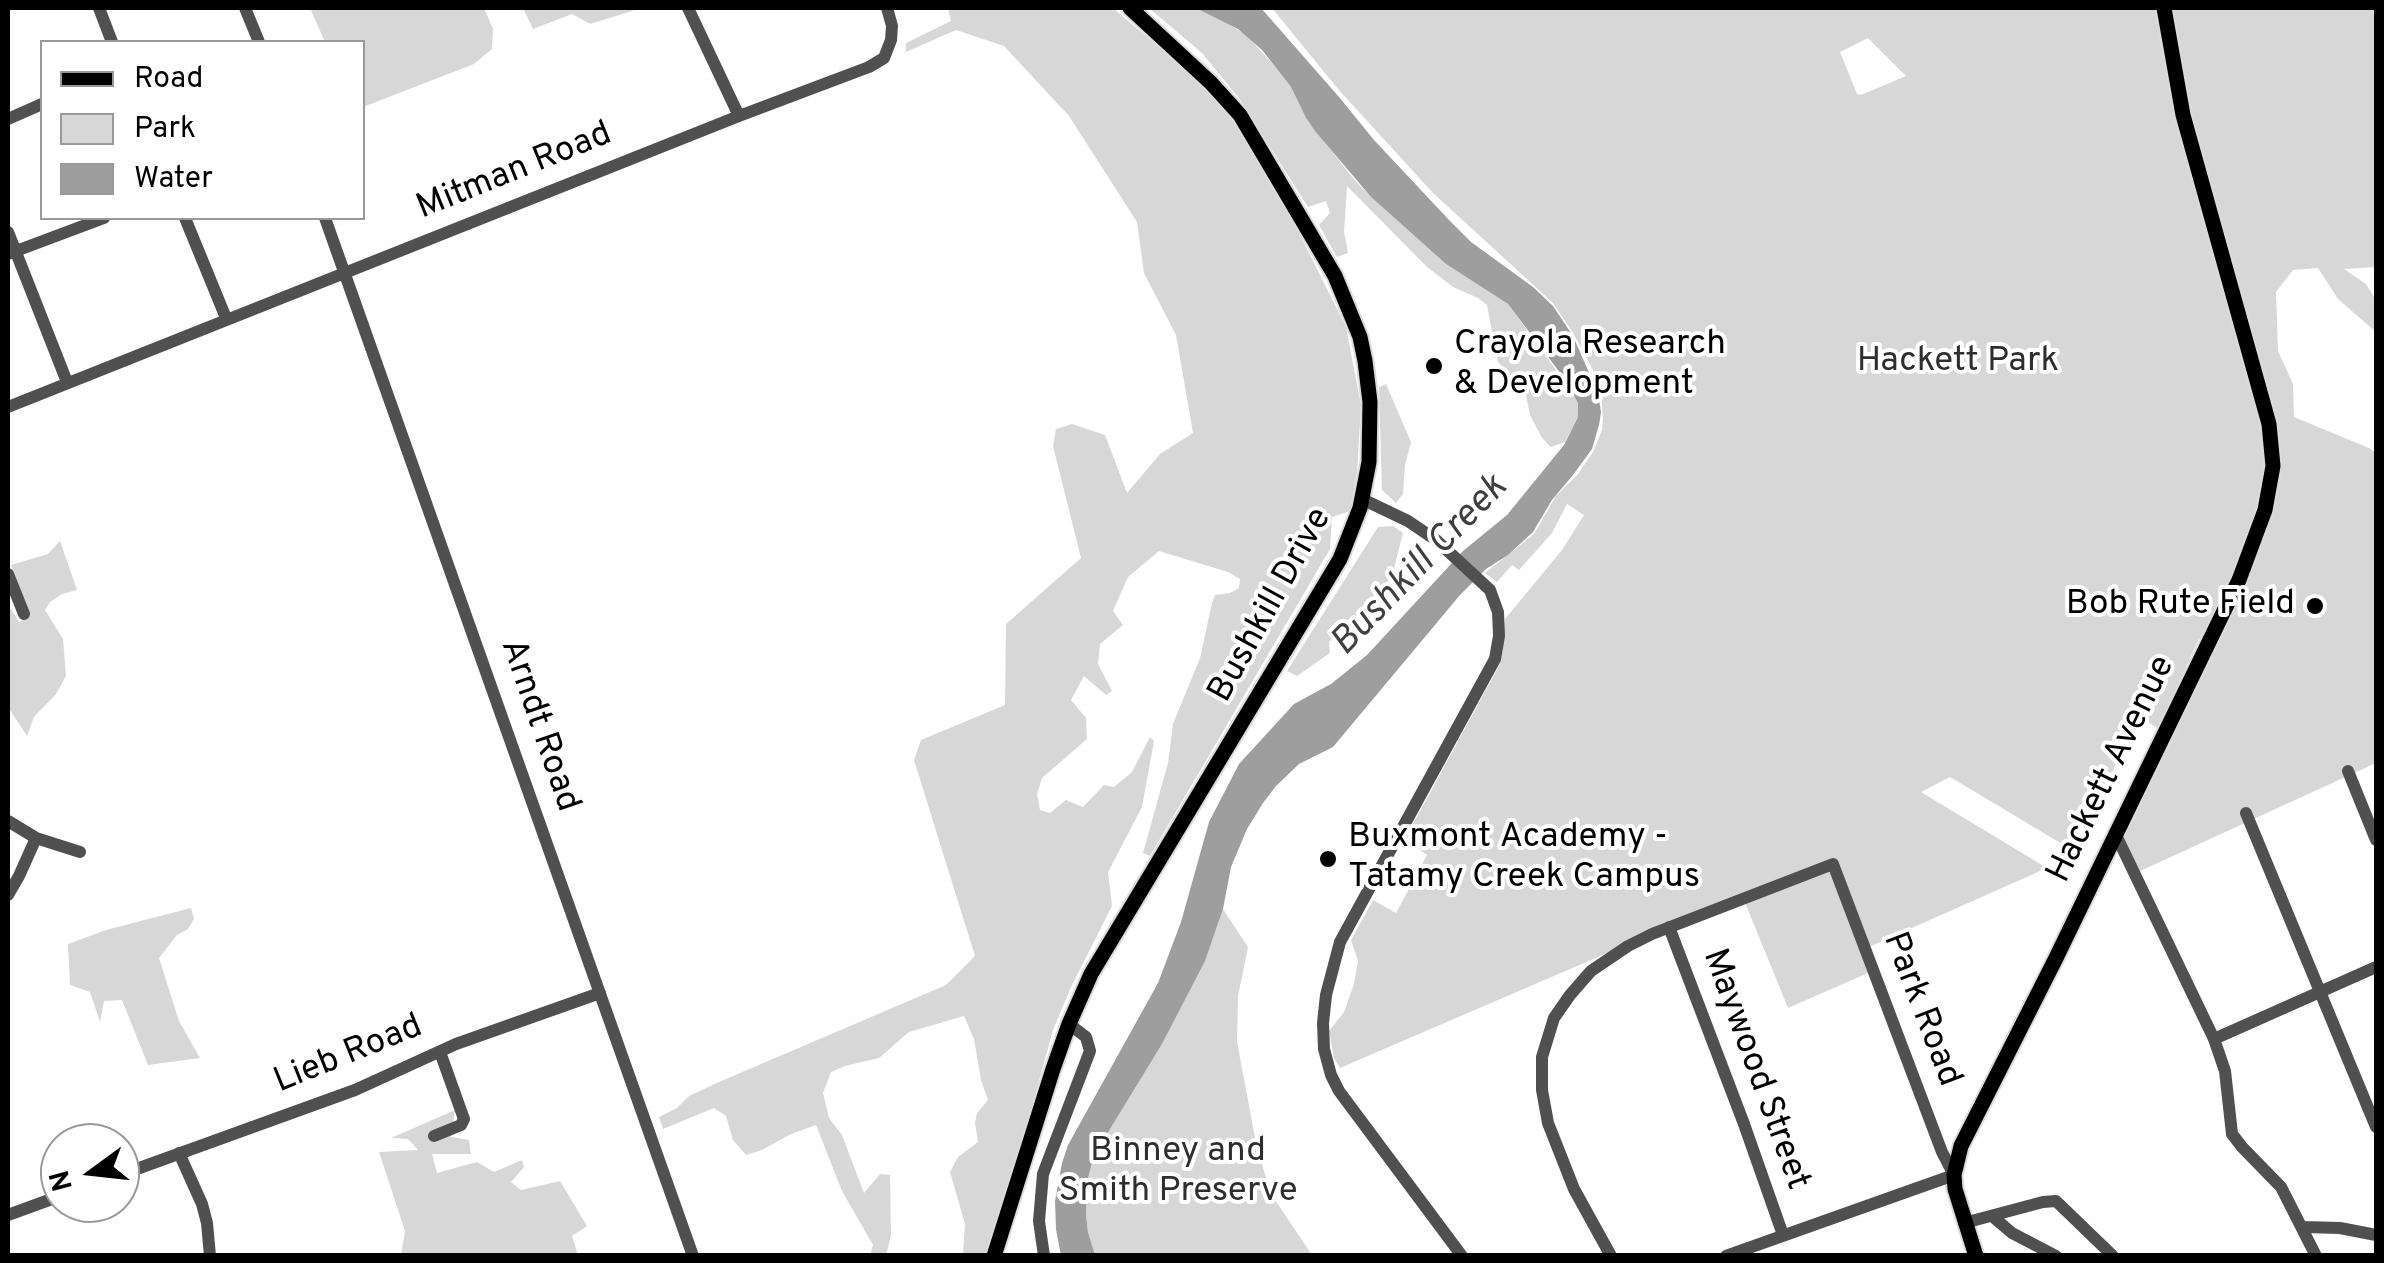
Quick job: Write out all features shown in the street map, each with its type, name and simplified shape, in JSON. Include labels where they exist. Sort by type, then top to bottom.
[{"type":"main road","name":"Bushkill Drive","points":[[994,1256],[1069,1024],[1091,974],[1331,575],[1362,500],[1370,442],[1368,382],[1360,337],[1335,276],[1231,104],[1130,8]]},
{"type":"main road","name":"Hackett Avenue","points":[[1954,1175],[1961,1146],[2240,580],[2266,510],[2273,466],[2269,424],[2182,115],[2164,8]]},
{"type":"main road","points":[[1954,1175],[1976,1256]]},
{"type":"street","points":[[98,8],[111,40]]},
{"type":"street","points":[[245,8],[258,40]]},
{"type":"street","points":[[688,8],[739,116]]},
{"type":"street","name":"Mitman Road","points":[[8,407],[869,67],[884,58],[891,40],[887,8]]},
{"type":"street","points":[[8,119],[40,105]]},
{"type":"street","points":[[11,253],[99,220]]},
{"type":"street","points":[[186,220],[226,318]]},
{"type":"street","name":"Arndt Road","points":[[326,220],[693,1256]]},
{"type":"street","points":[[8,232],[11,253],[67,382]]},
{"type":"street","points":[[1362,500],[1436,540],[1490,590],[1500,625],[1495,660],[1340,942],[1322,1023],[1324,1048],[1339,1092],[1462,1256]]},
{"type":"street","points":[[8,574],[24,614]]},
{"type":"street","points":[[2348,772],[2376,840]]},
{"type":"street","points":[[2246,813],[2376,1128]]},
{"type":"street","points":[[8,821],[36,838],[80,852]]},
{"type":"street","points":[[2115,833],[2214,1039],[2225,1071],[2232,1134],[2281,1187],[2316,1256]]},
{"type":"street","points":[[8,895],[36,838]]},
{"type":"street","name":"Park Road","points":[[1669,927],[1834,864],[1954,1175]]},
{"type":"street","points":[[1611,1256],[1574,1189],[1548,1123],[1542,1057],[1554,1018],[1591,971],[1628,946],[1669,927]]},
{"type":"street","name":"Maywood Street","points":[[1669,927],[1783,1234]]},
{"type":"street","points":[[2214,1039],[2376,967]]},
{"type":"street","name":"Lieb Road","points":[[140,1168],[355,1090],[440,1052],[600,993]]},
{"type":"street","points":[[1044,1256],[1039,1222],[1043,1174],[1090,1052],[1086,1037],[1069,1024]]},
{"type":"street","points":[[434,1136],[461,1125],[464,1119],[440,1052]]},
{"type":"street","points":[[179,1153],[202,1204],[210,1256]]},
{"type":"street","points":[[1726,1256],[1954,1175]]},
{"type":"street","points":[[1964,1223],[2056,1202],[2113,1256]]},
{"type":"street","points":[[8,1215],[40,1203]]},
{"type":"street","points":[[1992,1216],[2012,1234],[2056,1256]]},
{"type":"street","points":[[2303,1227],[2340,1228],[2376,1235]]},
{"type":"green space","points":[[310,8],[484,8],[493,29],[492,49],[474,64],[365,106],[365,40],[324,40]]},
{"type":"green space","points":[[523,8],[642,8],[590,24],[572,14],[533,29]]},
{"type":"green space","points":[[948,8],[1113,8],[1218,97],[1271,177],[1346,327],[1361,405],[1357,473],[1350,511],[1332,517],[1330,549],[1150,856],[1143,853],[1168,763],[1173,724],[1200,658],[1212,603],[1215,595],[1239,588],[1240,579],[1159,551],[1128,577],[1113,611],[1123,625],[1100,644],[1098,664],[1112,691],[1106,695],[1084,676],[1071,700],[1086,718],[1087,739],[1042,778],[1037,794],[1040,810],[1050,813],[1066,800],[1083,807],[1104,785],[1114,787],[1132,772],[1150,737],[1154,741],[1142,807],[1108,872],[1112,906],[1053,1030],[985,1255],[963,1255],[965,1224],[950,1172],[958,1157],[978,1142],[977,1113],[988,1100],[974,1039],[964,1016],[909,1032],[879,1058],[831,1072],[823,1093],[829,1118],[842,1135],[864,1193],[880,1174],[890,1175],[891,1236],[886,1255],[870,1255],[873,1245],[842,1191],[816,1125],[746,1155],[733,1140],[726,1116],[714,1108],[663,1129],[659,1117],[689,1096],[719,1082],[946,985],[975,956],[914,760],[921,740],[1005,705],[1006,624],[1081,558],[1053,446],[1056,429],[1072,424],[1105,435],[1127,493],[1160,454],[1193,433],[1176,335],[1144,273],[1137,222],[1069,116],[1004,46],[956,30],[906,52],[906,43],[951,21]]},
{"type":"green space","points":[[1149,8],[1196,8],[1246,35],[1291,87],[1306,118],[1371,197],[1446,264],[1508,304],[1575,396],[1578,417],[1565,442],[1551,447],[1542,438],[1530,415],[1525,391],[1498,362],[1487,305],[1427,267],[1347,186],[1344,232],[1348,253],[1337,257],[1319,225],[1330,213],[1326,201],[1308,207],[1239,98],[1202,53]]},
{"type":"green space","name":"Hackett Park","points":[[1272,8],[2155,8],[2171,88],[2275,418],[2193,120],[2172,8],[2376,8],[2376,267],[2344,269],[2366,284],[2376,300],[2376,332],[2338,299],[2318,268],[2293,270],[2276,292],[2278,351],[2293,384],[2294,417],[2376,453],[2376,763],[2138,872],[2115,833],[2208,643],[2199,639],[2158,728],[2128,711],[2113,773],[2083,813],[2075,835],[2062,844],[1950,777],[1921,792],[2047,868],[1860,951],[1868,973],[1788,1008],[1742,895],[1340,1068],[1329,1031],[1344,1012],[1354,984],[1358,961],[1351,940],[1373,900],[1396,913],[1427,855],[1405,839],[1500,664],[1505,619],[1562,550],[1584,515],[1567,504],[1552,533],[1519,570],[1512,565],[1497,582],[1485,573],[1534,534],[1556,496],[1593,452],[1603,419],[1601,393],[1593,370],[1553,303],[1433,193],[1338,89]],"holes":[[[1868,38],[1906,76],[1857,94],[1840,52]]]},
{"type":"green space","points":[[1386,384],[1411,442],[1403,494],[1396,503],[1382,490],[1379,387]]},
{"type":"green space","points":[[1393,526],[1403,533],[1392,576],[1369,605],[1329,642],[1330,653],[1297,676],[1287,671],[1378,527]]},
{"type":"green space","points":[[60,541],[77,590],[62,594],[45,610],[63,639],[66,676],[56,694],[34,717],[27,736],[8,707],[8,610],[19,622],[30,616],[11,565],[48,554]]},
{"type":"green space","points":[[191,908],[194,919],[188,929],[177,935],[159,958],[179,1021],[200,1058],[148,1065],[122,1000],[104,1001],[100,1022],[90,992],[70,985],[68,944]]},
{"type":"green space","name":"Binney and Smith Preserve","points":[[1223,909],[1248,947],[1238,996],[1237,1042],[1257,1148],[1271,1194],[1312,1255],[1095,1256],[1086,1215],[1092,1163],[1162,1044],[1205,960]]},
{"type":"green space","points":[[455,1110],[451,1137],[469,1140],[471,1154],[432,1154],[437,1173],[477,1162],[494,1172],[522,1160],[524,1167],[511,1182],[521,1190],[560,1181],[587,1226],[572,1236],[578,1255],[401,1255],[405,1231],[379,1152],[418,1150],[408,1139],[391,1138]]},
{"type":"water","points":[[1196,8],[1261,8],[1374,140],[1450,221],[1553,306],[1573,336],[1598,393],[1601,412],[1592,449],[1552,500],[1533,532],[1460,595],[1333,747],[1299,764],[1263,803],[1231,867],[1223,909],[1205,961],[1092,1163],[1086,1215],[1095,1255],[1061,1256],[1055,1201],[1068,1145],[1158,983],[1181,922],[1209,822],[1239,764],[1294,704],[1331,684],[1367,655],[1463,551],[1507,515],[1564,445],[1578,417],[1578,404],[1570,386],[1508,304],[1446,264],[1371,197],[1315,131],[1291,87],[1262,50],[1238,29]]},
{"type":"place","name":"Crayola Research & Development","points":[[1434,366]]},
{"type":"place","name":"Bob Rute Field","points":[[2315,606]]},
{"type":"place","name":"Buxmont Academy - Tatamy Creek Campus","points":[[1328,859]]},
{"type":"water label","name":"Bushkill Creek","points":[[1421,567]]}]
